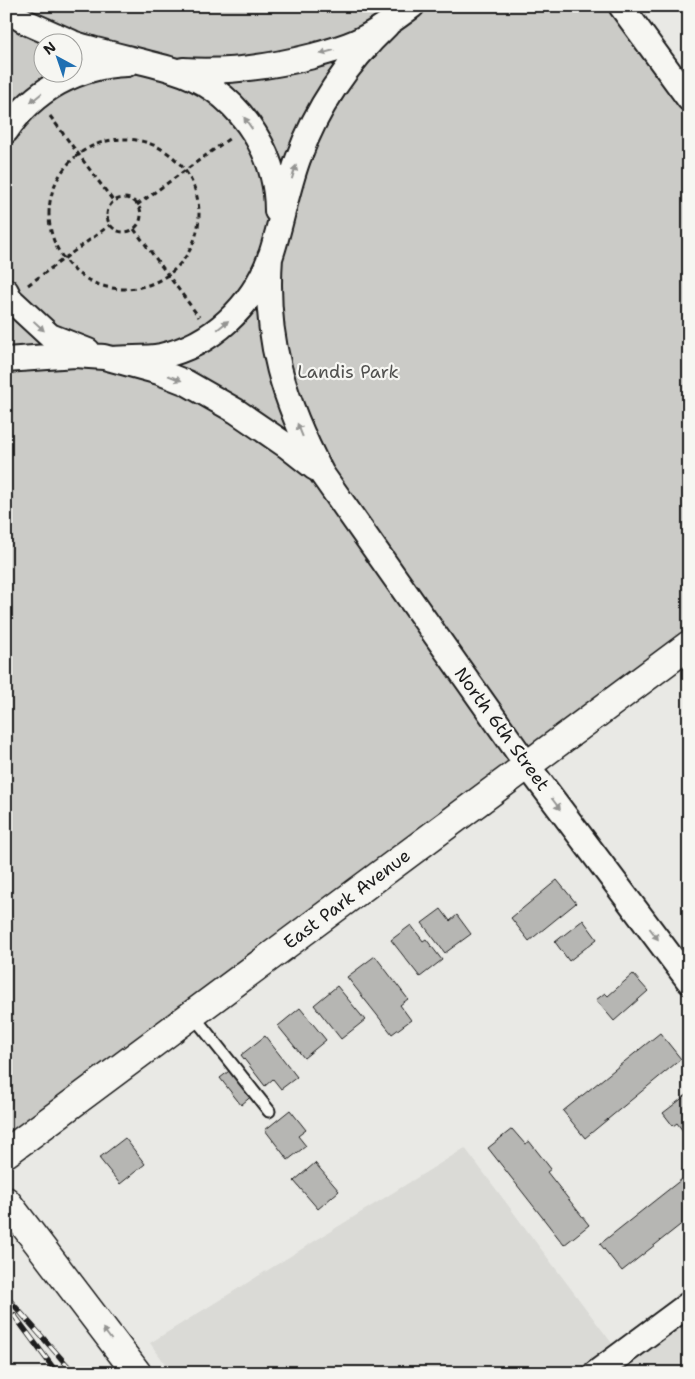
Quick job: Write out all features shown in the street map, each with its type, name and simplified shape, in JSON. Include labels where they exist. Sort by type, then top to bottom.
[{"type":"main road","name":"East Park Avenue","points":[[6,1153],[689,645]]},
{"type":"main road","points":[[6,1201],[137,1373]]},
{"type":"street","points":[[6,131],[24,108],[36,97],[68,78],[96,68],[124,64],[225,71],[273,65],[341,48],[363,39],[387,25],[412,6]]},
{"type":"street","points":[[621,6],[689,99]]},
{"type":"street","name":"North 6th Street","points":[[6,10],[48,32]]},
{"type":"street","points":[[6,360],[75,355],[108,358],[162,356],[187,347],[212,334],[233,317],[246,302],[260,280],[271,255],[298,159],[317,113],[355,58],[387,25]]},
{"type":"street","name":"North 6th Street","points":[[82,46],[168,68],[202,82],[233,106],[249,124],[267,156],[275,184],[278,209],[271,255],[268,300],[270,328],[277,361],[302,436],[322,474],[527,765],[689,981]]},
{"type":"street","name":"North 6th Street","points":[[8,295],[50,336],[108,358],[159,372],[196,388],[261,428],[322,474]]},
{"type":"street","points":[[596,1373],[689,1304]]},
{"type":"lane","points":[[192,1014],[269,1112]]},
{"type":"path","points":[[36,97],[114,202]]},
{"type":"path","points":[[137,205],[249,124]]},
{"type":"path","points":[[109,140],[137,140],[150,143],[163,150],[174,157],[185,170],[194,185],[199,220],[187,255],[168,274],[147,285],[125,289],[115,288],[88,280],[64,259],[52,235],[49,207],[52,192],[58,178],[78,154],[109,140]]},
{"type":"path","points":[[121,199],[129,199],[137,205],[140,219],[134,229],[128,232],[121,232],[110,225],[107,214],[114,202],[121,199]]},
{"type":"path","points":[[8,295],[64,259],[110,225]]},
{"type":"path","points":[[134,229],[212,334]]},
{"type":"shaded area","points":[[465,1148],[620,1354],[689,1302],[689,1373],[172,1373],[150,1343]]},
{"type":"green space","name":"Landis Park","points":[[6,6],[621,6],[689,99],[689,644],[6,1153]]},
{"type":"building","points":[[557,880],[576,903],[529,941],[511,918]]},
{"type":"building","points":[[441,909],[450,921],[457,915],[471,934],[445,953],[422,923]]},
{"type":"building","points":[[583,920],[597,939],[569,961],[555,942]]},
{"type":"building","points":[[411,925],[423,941],[426,939],[442,960],[420,977],[391,940]]},
{"type":"building","points":[[375,956],[408,999],[400,1005],[411,1020],[392,1034],[347,977]]},
{"type":"building","points":[[633,974],[648,991],[614,1021],[596,1000],[605,993],[608,996]]},
{"type":"building","points":[[337,986],[365,1020],[341,1039],[314,1005]]},
{"type":"building","points":[[300,1008],[326,1040],[304,1058],[278,1026]]},
{"type":"building","points":[[660,1033],[681,1059],[585,1138],[563,1111]]},
{"type":"building","points":[[265,1036],[297,1077],[281,1089],[273,1079],[265,1086],[241,1055]]},
{"type":"building","points":[[233,1068],[254,1094],[241,1105],[220,1078]]},
{"type":"building","points":[[689,1093],[689,1139],[677,1123],[673,1126],[663,1113]]},
{"type":"building","points":[[290,1110],[306,1130],[298,1136],[306,1146],[288,1160],[265,1130]]},
{"type":"building","points":[[512,1129],[525,1144],[529,1141],[551,1169],[547,1172],[589,1225],[564,1245],[488,1148]]},
{"type":"building","points":[[125,1138],[145,1164],[120,1184],[99,1158]]},
{"type":"building","points":[[315,1163],[339,1191],[318,1209],[294,1181]]},
{"type":"building","points":[[682,1179],[689,1187],[689,1218],[622,1271],[600,1244]]},
{"type":"railway","points":[[6,1296],[74,1373]]},
{"type":"railway","points":[[14,1315],[57,1373]]}]
